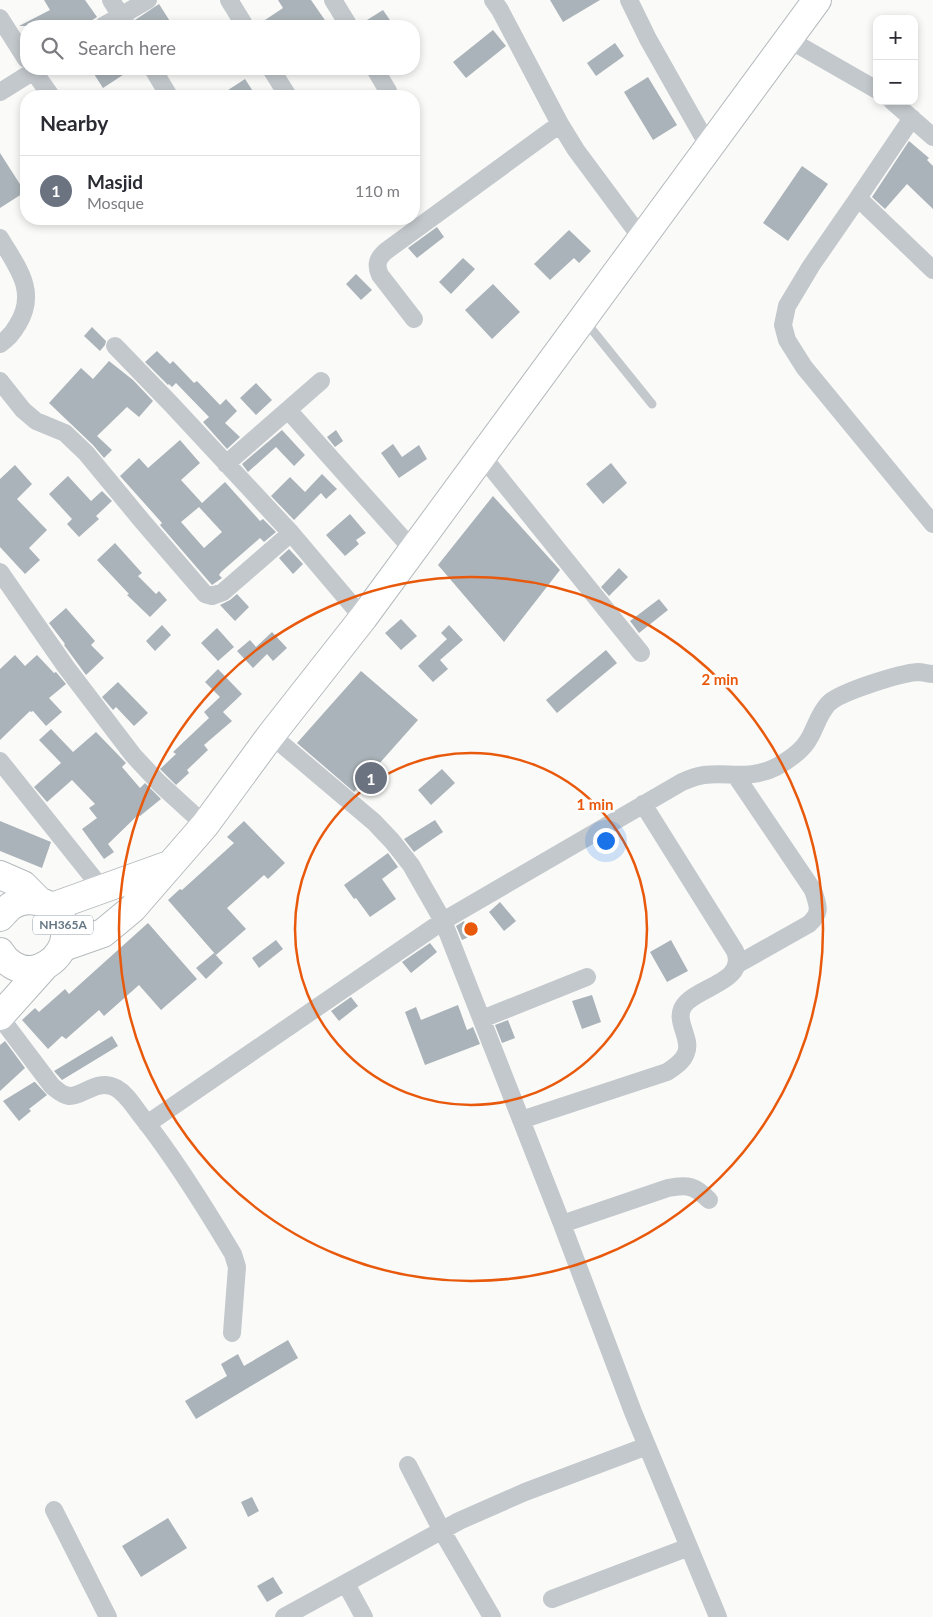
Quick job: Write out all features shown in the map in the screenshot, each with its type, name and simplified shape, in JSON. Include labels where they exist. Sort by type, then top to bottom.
[{"type":"main road","points":[[63,947],[103,933],[132,909],[205,825],[271,735],[363,618],[817,0]]},
{"type":"main road","points":[[45,904],[103,890],[172,864]]},
{"type":"main road","name":"NH365A","points":[[0,875],[22,885],[61,918],[65,932],[63,947],[55,959],[43,968],[0,1017]]},
{"type":"main road","name":"NH365A","points":[[0,917],[11,906],[24,900],[45,904]]},
{"type":"main road","points":[[1,957],[14,967],[29,970],[43,968]]},
{"type":"street","points":[[111,0],[123,20]]},
{"type":"street","points":[[125,20],[148,0]]},
{"type":"street","points":[[229,0],[241,20]]},
{"type":"street","points":[[333,0],[345,20]]},
{"type":"street","points":[[493,0],[576,150],[642,239]]},
{"type":"street","points":[[629,0],[648,39],[709,147]]},
{"type":"street","points":[[0,18],[20,49]]},
{"type":"street","points":[[788,39],[873,88]]},
{"type":"street","points":[[0,92],[22,75]]},
{"type":"street","points":[[37,75],[47,90]]},
{"type":"street","points":[[157,75],[166,90]]},
{"type":"street","points":[[275,75],[284,90]]},
{"type":"street","points":[[379,75],[387,90]]},
{"type":"street","points":[[897,105],[933,137]]},
{"type":"street","points":[[912,118],[811,266],[786,306],[783,325],[787,340],[804,367],[933,524]]},
{"type":"street","points":[[414,319],[380,275],[377,269],[377,262],[380,256],[560,124]]},
{"type":"street","points":[[858,198],[933,270]]},
{"type":"street","points":[[0,238],[22,275],[28,295],[26,312],[8,340],[0,344]]},
{"type":"street","points":[[114,346],[291,534],[363,618]]},
{"type":"street","points":[[0,381],[23,410],[36,421],[66,433],[86,453],[205,594],[212,596],[223,592],[291,534]]},
{"type":"street","points":[[226,464],[322,381]]},
{"type":"street","points":[[288,410],[412,550]]},
{"type":"street","points":[[482,456],[641,653]]},
{"type":"street","points":[[0,572],[66,667],[133,755],[159,783],[205,825]]},
{"type":"street","points":[[147,1124],[443,922],[643,804],[682,782],[703,775],[736,776],[758,774],[774,768],[791,758],[804,747],[820,714],[829,703],[850,690],[917,672],[933,674]]},
{"type":"street","points":[[271,735],[374,822],[392,841],[411,865],[443,922],[647,1446],[718,1617]]},
{"type":"street","points":[[0,761],[103,890]]},
{"type":"street","points":[[736,776],[813,890],[818,910],[816,917],[808,924],[738,964]]},
{"type":"street","points":[[521,1120],[667,1072],[679,1064],[686,1054],[688,1047],[680,1020],[683,1007],[688,1001],[726,978],[735,970],[738,964],[735,951],[643,804]]},
{"type":"street","points":[[482,1019],[587,976]]},
{"type":"street","points":[[0,1017],[52,1086],[60,1093],[70,1096],[94,1087],[110,1086],[124,1094],[147,1124],[177,1165],[233,1254],[237,1274],[232,1333]]},
{"type":"street","points":[[562,1224],[668,1188],[680,1186],[690,1186],[698,1189],[709,1200]]},
{"type":"street","points":[[284,1617],[459,1522],[525,1492],[647,1446]]},
{"type":"street","points":[[408,1465],[442,1531],[492,1617]]},
{"type":"street","points":[[54,1510],[108,1617]]},
{"type":"street","points":[[552,1598],[689,1547]]},
{"type":"street","points":[[346,1584],[364,1617]]},
{"type":"lane","points":[[583,318],[652,404]]},
{"type":"building","points":[[44,0],[85,0],[97,17],[92,20],[31,20],[50,10]]},
{"type":"building","points":[[278,0],[311,0],[325,20],[265,20],[283,8]]},
{"type":"building","points":[[550,0],[600,0],[563,22]]},
{"type":"building","points":[[159,4],[169,20],[135,20]]},
{"type":"building","points":[[383,10],[390,20],[367,20]]},
{"type":"building","points":[[493,30],[506,46],[466,78],[453,62]]},
{"type":"building","points":[[615,43],[624,56],[596,76],[587,63]]},
{"type":"building","points":[[95,75],[123,75],[103,88]]},
{"type":"building","points":[[648,77],[677,125],[653,140],[624,92]]},
{"type":"building","points":[[245,79],[252,90],[228,90]]},
{"type":"building","points":[[909,141],[929,158],[927,160],[933,166],[933,209],[907,184],[885,209],[872,197]]},
{"type":"building","points":[[0,153],[20,184],[20,195],[0,208]]},
{"type":"building","points":[[802,166],[828,184],[788,241],[763,223]]},
{"type":"building","points":[[437,227],[444,237],[417,258],[408,248]]},
{"type":"building","points":[[569,230],[591,251],[579,263],[574,258],[550,280],[534,264]]},
{"type":"building","points":[[463,258],[475,269],[451,294],[439,282]]},
{"type":"building","points":[[356,274],[372,290],[361,300],[346,284]]},
{"type":"building","points":[[493,284],[520,312],[492,339],[465,310]]},
{"type":"building","points":[[92,327],[106,341],[100,351],[84,336]]},
{"type":"building","points":[[157,351],[170,364],[173,361],[194,383],[197,381],[220,405],[226,399],[237,411],[225,423],[240,437],[227,449],[203,422],[209,417],[176,383],[172,387],[168,385],[145,362]]},
{"type":"building","points":[[109,361],[133,380],[153,401],[139,417],[127,407],[97,436],[112,450],[104,458],[49,403],[81,368],[93,379]]},
{"type":"building","points":[[256,383],[272,400],[256,415],[240,398]]},
{"type":"building","points":[[282,430],[305,455],[294,466],[276,447],[248,472],[242,464]]},
{"type":"building","points":[[336,430],[343,441],[335,447],[327,437]]},
{"type":"building","points":[[180,440],[200,463],[181,480],[202,503],[225,482],[260,521],[263,519],[276,532],[264,542],[260,538],[221,572],[219,575],[222,578],[212,585],[160,525],[162,523],[120,476],[139,458],[148,468]],"holes":[[[199,507],[222,532],[204,548],[181,522]]]},
{"type":"building","points":[[393,444],[402,457],[419,445],[427,459],[399,478],[381,453]]},
{"type":"building","points":[[611,463],[627,483],[603,504],[586,484]]},
{"type":"building","points":[[15,465],[32,484],[17,499],[47,530],[29,548],[40,560],[25,574],[0,547],[0,479]]},
{"type":"building","points":[[322,474],[337,489],[326,499],[321,493],[294,520],[271,496],[290,477],[305,492]]},
{"type":"building","points":[[68,476],[91,501],[102,491],[112,501],[96,516],[99,519],[79,537],[67,524],[72,519],[49,494]]},
{"type":"building","points":[[493,496],[560,570],[504,642],[438,565]]},
{"type":"building","points":[[350,514],[366,533],[356,540],[359,544],[345,556],[326,535]]},
{"type":"building","points":[[115,543],[142,573],[138,576],[156,594],[159,591],[167,600],[150,617],[127,595],[129,594],[97,560]]},
{"type":"building","points":[[289,549],[303,564],[293,574],[279,558]]},
{"type":"building","points":[[619,568],[628,577],[609,596],[601,587]]},
{"type":"building","points":[[237,594],[249,607],[235,621],[220,605]]},
{"type":"building","points":[[659,599],[668,610],[639,633],[630,621]]},
{"type":"building","points":[[66,608],[95,641],[91,645],[104,658],[86,675],[49,623]]},
{"type":"building","points":[[401,619],[417,636],[401,650],[385,633]]},
{"type":"building","points":[[162,625],[171,635],[155,651],[146,641]]},
{"type":"building","points":[[449,625],[463,640],[440,660],[448,669],[433,682],[418,666],[447,639],[441,633]]},
{"type":"building","points":[[217,628],[234,647],[218,661],[201,643]]},
{"type":"building","points":[[272,632],[287,648],[273,661],[267,654],[253,668],[237,651],[250,640],[256,647]]},
{"type":"building","points":[[606,650],[617,663],[557,713],[546,700]]},
{"type":"building","points":[[15,655],[25,666],[37,655],[66,684],[49,698],[62,712],[46,726],[33,711],[30,711],[0,740],[0,669]]},
{"type":"building","points":[[218,669],[242,694],[223,712],[232,721],[204,745],[208,750],[187,770],[189,773],[176,785],[160,769],[176,754],[173,752],[209,718],[204,712],[220,697],[205,682]]},
{"type":"building","points":[[361,671],[418,720],[354,792],[297,743]]},
{"type":"building","points":[[118,682],[148,713],[134,726],[116,707],[113,710],[102,697]]},
{"type":"building","points":[[51,729],[73,752],[96,732],[126,763],[122,767],[140,788],[145,783],[161,799],[140,816],[138,815],[108,844],[114,852],[104,859],[82,829],[97,818],[89,808],[95,804],[72,780],[47,802],[34,787],[61,763],[39,740]]},
{"type":"building","points":[[442,769],[455,783],[431,805],[418,790]]},
{"type":"building","points":[[435,820],[443,832],[414,852],[404,839]]},
{"type":"building","points":[[0,821],[51,842],[42,868],[0,851]]},
{"type":"building","points":[[244,821],[285,863],[268,879],[264,875],[227,908],[246,929],[216,955],[168,900],[180,889],[182,890],[234,843],[227,837]]},
{"type":"building","points":[[388,853],[398,867],[382,879],[396,899],[370,917],[344,885]]},
{"type":"building","points":[[500,902],[516,921],[504,931],[489,912]]},
{"type":"building","points":[[464,921],[471,936],[462,940],[456,926]]},
{"type":"building","points":[[148,923],[197,979],[161,1010],[139,985],[104,1016],[99,1010],[66,1039],[62,1036],[48,1049],[22,1020],[35,1008],[39,1012],[65,989],[69,994]]},
{"type":"building","points":[[276,940],[283,949],[259,968],[252,958]]},
{"type":"building","points":[[671,940],[688,971],[667,982],[650,952]]},
{"type":"building","points":[[430,943],[437,952],[411,973],[402,962]]},
{"type":"building","points":[[214,953],[223,963],[206,979],[196,968]]},
{"type":"building","points":[[592,995],[601,1022],[582,1029],[572,1001]]},
{"type":"building","points":[[351,997],[358,1006],[339,1021],[331,1011]]},
{"type":"building","points":[[458,1005],[467,1030],[473,1027],[480,1044],[425,1065],[405,1012],[416,1007],[421,1020]]},
{"type":"building","points":[[508,1020],[515,1038],[502,1043],[495,1025]]},
{"type":"building","points":[[112,1036],[118,1046],[62,1080],[54,1071]]},
{"type":"building","points":[[5,1041],[25,1068],[0,1091],[0,1045]]},
{"type":"building","points":[[34,1082],[47,1095],[29,1109],[31,1111],[19,1121],[3,1101]]},
{"type":"building","points":[[288,1340],[298,1358],[196,1419],[185,1401],[227,1376],[221,1364],[238,1354],[244,1366]]},
{"type":"building","points":[[252,1497],[259,1511],[248,1517],[241,1502]]},
{"type":"building","points":[[168,1518],[187,1548],[141,1577],[122,1546]]},
{"type":"building","points":[[273,1577],[283,1593],[267,1602],[257,1586]]},
{"type":"place","name":"Masjid","points":[[371,778]]}]
